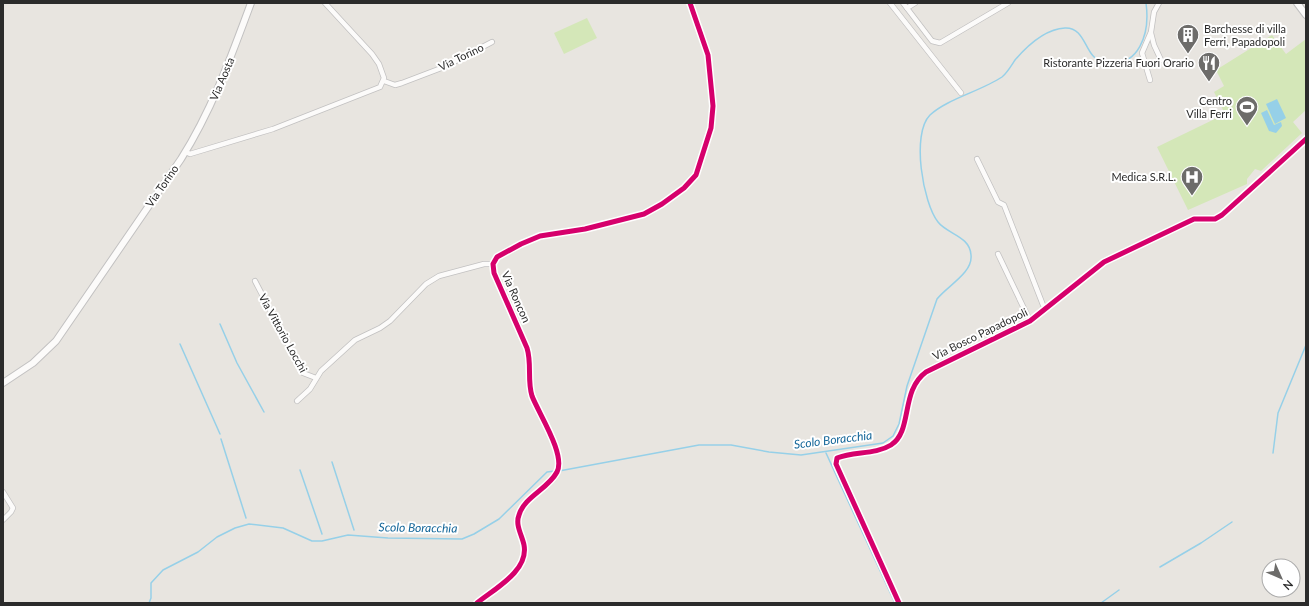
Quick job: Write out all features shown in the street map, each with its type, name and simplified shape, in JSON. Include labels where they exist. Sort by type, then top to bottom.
[{"type":"street","name":"Via Aosta","points":[[186,152],[218,90],[251,3]]},
{"type":"street","points":[[186,152],[190,154],[273,129],[376,89],[384,81],[381,69],[372,54],[325,3]]},
{"type":"street","name":"Via Roncon","points":[[477,603],[514,573],[519,566],[524,551],[518,525],[519,515],[525,505],[556,474],[559,468],[557,452],[532,396],[529,381],[530,358],[527,348],[494,273],[493,264],[497,257],[540,236],[585,229],[650,211],[674,195],[696,175],[711,128],[713,106],[708,55],[690,3]]},
{"type":"street","points":[[890,3],[961,93]]},
{"type":"street","points":[[903,3],[932,41],[940,42],[1008,3]]},
{"type":"street","points":[[907,8],[915,3]]},
{"type":"street","points":[[1150,80],[1142,53],[1151,32],[1154,12],[1159,3]]},
{"type":"street","points":[[1297,3],[1306,15]]},
{"type":"street","points":[[1151,32],[1154,44],[1161,60]]},
{"type":"street","name":"Via Torino","points":[[384,81],[395,85],[444,67],[492,42]]},
{"type":"street","name":"Via Bosco Papadopoli","points":[[899,603],[836,464],[837,458],[876,450],[892,444],[903,428],[911,392],[919,377],[926,372],[1030,321],[1046,309],[1077,281],[1104,262],[1194,219],[1215,218],[1222,215],[1306,139]]},
{"type":"street","name":"Via Torino","points":[[3,383],[33,363],[56,341],[186,152]]},
{"type":"street","points":[[977,159],[998,202],[1004,205],[1042,305],[1046,309]]},
{"type":"street","name":"Via Bosco Papadopoli","points":[[998,254],[1030,321]]},
{"type":"street","name":"Via Vittorio Locchi","points":[[297,401],[310,389],[321,371],[355,340],[380,328],[390,321],[426,284],[446,274],[484,264],[493,264]]},
{"type":"street","name":"Via Vittorio Locchi","points":[[255,282],[303,373],[316,378]]},
{"type":"street","points":[[3,492],[12,508],[11,512],[3,520]]},
{"type":"green space","points":[[587,18],[597,38],[564,54],[554,33]]},
{"type":"green space","name":"Centro Villa Ferri","points":[[1272,35],[1286,54],[1306,39],[1306,110],[1293,122],[1302,133],[1261,171],[1255,169],[1247,179],[1247,184],[1188,210],[1157,147],[1225,114],[1214,92],[1224,86],[1216,70]]},
{"type":"water","points":[[1277,99],[1286,118],[1275,124],[1266,104]]},
{"type":"water","points":[[1267,110],[1274,125],[1281,122],[1282,126],[1276,133],[1269,131],[1261,113]]},
{"type":"waterway","name":"Scolo Boracchia","points":[[559,471],[699,445],[731,445],[769,452],[801,455],[883,443],[893,436],[899,424],[907,386],[937,299],[964,273],[971,262],[970,249],[967,244],[938,222],[928,200],[921,168],[920,152],[924,124],[930,115],[945,104],[984,87],[1002,77],[1025,49],[1050,31],[1065,28],[1078,32],[1092,55],[1103,62],[1116,63],[1126,60],[1134,54],[1144,37],[1147,14],[1146,3]]},
{"type":"waterway","points":[[220,324],[237,363],[264,412]]},
{"type":"waterway","points":[[180,344],[220,434]]},
{"type":"waterway","points":[[1273,453],[1278,413],[1306,345]]},
{"type":"waterway","points":[[221,439],[246,518]]},
{"type":"waterway","points":[[826,453],[895,603]]},
{"type":"waterway","points":[[332,462],[354,530]]},
{"type":"waterway","points":[[300,470],[322,534]]},
{"type":"waterway","name":"Scolo Boracchia","points":[[149,603],[151,598],[151,583],[163,570],[198,552],[217,537],[235,528],[249,524],[283,528],[312,541],[322,541],[348,535],[388,538],[462,539],[474,534],[499,519],[547,472],[555,471]]},
{"type":"waterway","points":[[1160,567],[1201,543],[1232,522]]},
{"type":"waterway","points":[[1101,603],[1119,590]]},
{"type":"cycle path","points":[[477,603],[509,578],[521,563],[524,554],[524,545],[518,526],[519,515],[526,503],[553,478],[559,465],[555,445],[532,396],[527,348],[494,273],[493,264],[497,257],[540,236],[585,229],[644,214],[662,204],[684,188],[696,175],[711,128],[713,106],[708,55],[690,3]]},
{"type":"cycle path","points":[[899,603],[836,464],[837,458],[850,454],[871,452],[885,448],[898,439],[905,421],[909,400],[913,389],[918,380],[926,372],[1030,321],[1104,262],[1194,219],[1215,219],[1222,215],[1306,139]]},
{"type":"place","name":"Barchesse di villa Ferri, Papadopoli","points":[[1188,54]]},
{"type":"place","name":"Ristorante Pizzeria Fuori Orario","points":[[1209,82]]},
{"type":"place","name":"Centro Villa Ferri","points":[[1247,126]]},
{"type":"place","name":"Medica S.R.L.","points":[[1192,196]]}]
